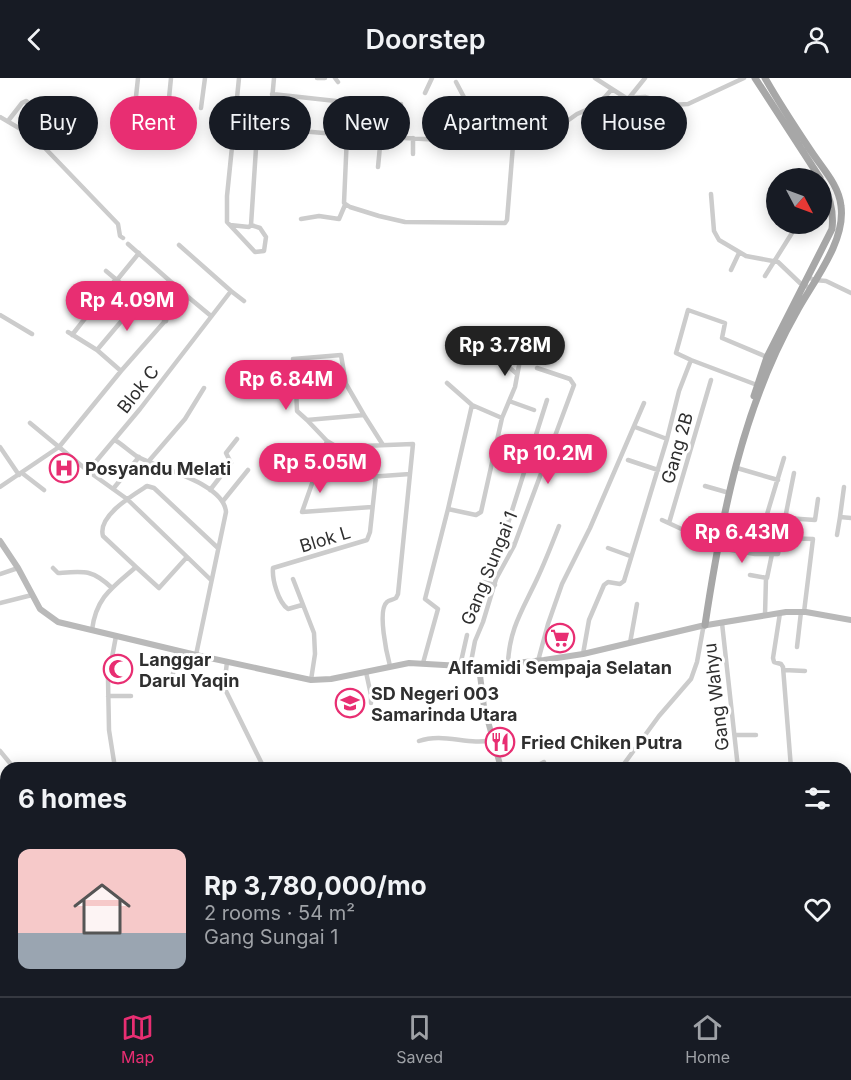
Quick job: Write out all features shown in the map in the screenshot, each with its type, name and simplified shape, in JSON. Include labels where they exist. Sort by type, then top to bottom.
[{"type":"main road","points":[[755,78],[813,168]]},
{"type":"main road","points":[[715,546],[750,422],[766,376],[789,325],[838,236],[841,218],[841,204],[832,182],[765,78]]},
{"type":"main road","points":[[703,627],[726,492],[757,385],[767,357],[829,234]]},
{"type":"street","points":[[136,96],[138,78]]},
{"type":"street","points":[[169,96],[171,78]]},
{"type":"street","points":[[201,108],[205,78]]},
{"type":"street","points":[[237,96],[239,78]]},
{"type":"street","points":[[274,78],[270,122],[274,128],[323,133]]},
{"type":"street","points":[[317,78],[325,78]]},
{"type":"street","points":[[425,93],[432,78]]},
{"type":"street","points":[[595,78],[625,96]]},
{"type":"street","points":[[632,96],[645,78]]},
{"type":"street","points":[[687,104],[744,78]]},
{"type":"street","points":[[456,82],[463,96]]},
{"type":"street","points":[[569,120],[598,105],[612,89]]},
{"type":"street","points":[[272,94],[323,100]]},
{"type":"street","points":[[8,121],[18,107]]},
{"type":"street","points":[[0,117],[29,134],[68,169],[118,224],[120,236],[123,238]]},
{"type":"street","points":[[410,138],[422,139]]},
{"type":"street","points":[[413,138],[413,154]]},
{"type":"street","points":[[230,225],[251,225],[265,232],[266,243],[263,253],[255,252],[230,225],[226,220],[231,150]]},
{"type":"street","points":[[251,225],[256,150]]},
{"type":"street","points":[[301,219],[319,216],[339,219],[345,205],[346,150]]},
{"type":"street","points":[[378,167],[380,150]]},
{"type":"street","points":[[345,205],[405,222],[504,223],[507,220],[513,150]]},
{"type":"street","points":[[711,194],[714,235],[719,240],[739,253],[774,260],[810,288]]},
{"type":"street","points":[[765,276],[791,234]]},
{"type":"street","points":[[128,244],[211,316]]},
{"type":"street","points":[[179,245],[230,293],[244,301]]},
{"type":"street","points":[[121,370],[97,350],[70,334],[139,253]]},
{"type":"street","points":[[731,270],[739,253]]},
{"type":"street","points":[[106,271],[166,321]]},
{"type":"street","points":[[807,277],[826,281],[851,293]]},
{"type":"street","name":"Blok C","points":[[88,471],[230,293]]},
{"type":"street","points":[[0,487],[59,447],[121,370],[187,296]]},
{"type":"street","points":[[97,350],[140,299]]},
{"type":"street","points":[[757,385],[678,355],[676,350],[688,310],[722,321],[725,324],[722,338],[767,357]]},
{"type":"street","points":[[0,315],[32,334]]},
{"type":"street","points":[[464,329],[517,374]]},
{"type":"street","points":[[448,509],[476,515],[481,512],[502,418],[515,387],[520,360],[528,350]]},
{"type":"street","points":[[383,445],[346,384],[340,354],[295,357],[293,361],[297,411],[327,441],[337,447],[413,444],[397,597],[386,602],[385,606],[384,638],[390,666]]},
{"type":"street","points":[[583,654],[589,620],[604,585],[608,582],[622,583],[658,470],[679,391],[691,360]]},
{"type":"street","name":"Gang Sungai 1","points":[[470,667],[475,641],[495,585],[514,546],[574,385],[570,379],[537,368]]},
{"type":"street","name":"Gang 2B","points":[[669,523],[711,380]]},
{"type":"street","points":[[296,388],[346,384]]},
{"type":"street","points":[[447,384],[472,405],[502,418]]},
{"type":"street","points":[[148,462],[185,419],[204,388]]},
{"type":"street","points":[[514,546],[503,539],[548,400]]},
{"type":"street","points":[[509,401],[534,410]]},
{"type":"street","points":[[538,661],[562,584],[644,403]]},
{"type":"street","points":[[423,663],[438,610],[425,599],[472,405]]},
{"type":"street","points":[[306,420],[364,415]]},
{"type":"street","points":[[30,423],[88,471],[127,499],[211,580]]},
{"type":"street","points":[[635,427],[667,439]]},
{"type":"street","points":[[115,440],[148,462],[166,468],[210,490],[223,501],[226,512],[196,655]]},
{"type":"street","points":[[210,490],[231,462],[226,453],[237,440]]},
{"type":"street","points":[[327,441],[302,512],[372,507],[376,476]]},
{"type":"street","points":[[0,447],[20,474],[44,490]]},
{"type":"street","points":[[113,489],[139,457]]},
{"type":"street","points":[[755,554],[784,458]]},
{"type":"street","points":[[628,460],[658,470]]},
{"type":"street","points":[[737,468],[778,480]]},
{"type":"street","points":[[223,501],[248,470]]},
{"type":"street","points":[[662,520],[715,546],[755,554],[779,553],[794,473]]},
{"type":"street","points":[[314,480],[410,474]]},
{"type":"street","points":[[187,557],[159,588],[107,540],[102,532],[107,519],[127,499],[147,486],[151,486],[218,548]]},
{"type":"street","points":[[705,486],[726,492]]},
{"type":"street","points":[[837,535],[844,487]]},
{"type":"street","points":[[518,492],[531,496]]},
{"type":"street","points":[[786,518],[814,521],[818,499]]},
{"type":"street","name":"Blok L","points":[[302,605],[286,608],[274,582],[274,567],[363,541],[369,535],[372,507]]},
{"type":"street","points":[[840,517],[851,518]]},
{"type":"street","points":[[508,664],[508,647],[514,627],[559,526]]},
{"type":"street","points":[[782,538],[813,539],[797,647]]},
{"type":"street","points":[[0,541],[18,568],[39,609],[52,619],[177,651],[311,680],[331,680],[390,666],[423,663],[479,667],[538,661],[583,654],[722,623],[780,613],[802,612],[851,620]]},
{"type":"street","points":[[608,548],[630,556]]},
{"type":"street","points":[[765,615],[766,578],[774,554]]},
{"type":"street","points":[[92,630],[97,606],[112,588],[136,567]]},
{"type":"street","points":[[0,574],[18,568]]},
{"type":"street","points":[[53,568],[58,573],[86,571],[99,576],[112,588]]},
{"type":"street","points":[[750,575],[766,578]]},
{"type":"street","points":[[293,579],[314,633],[315,654],[311,680]]},
{"type":"street","points":[[483,582],[495,585]]},
{"type":"street","points":[[0,603],[32,595]]},
{"type":"street","points":[[630,643],[637,604]]},
{"type":"street","points":[[780,613],[774,658],[775,662],[782,665],[783,670],[791,762]]},
{"type":"street","name":"Gang Wahyu","points":[[722,623],[737,762]]},
{"type":"street","points":[[625,762],[659,716],[691,679],[697,663],[703,627]]},
{"type":"street","points":[[460,666],[467,635]]},
{"type":"street","points":[[113,762],[108,696],[109,674],[116,636]]},
{"type":"street","points":[[172,679],[177,651]]},
{"type":"street","points":[[227,662],[224,687],[261,762]]},
{"type":"street","points":[[479,667],[482,697],[499,762]]},
{"type":"street","points":[[783,670],[805,670]]},
{"type":"street","points":[[366,672],[371,703]]},
{"type":"street","points":[[108,696],[131,696]]},
{"type":"street","points":[[735,735],[756,735]]},
{"type":"street","points":[[419,741],[433,737],[484,742],[493,740]]},
{"type":"place","name":"Posyandu Melati","points":[[64,468]]},
{"type":"place","name":"Alfamidi Sempaja Selatan","points":[[560,638]]},
{"type":"place","name":"Langgar Darul Yaqin","points":[[118,669]]},
{"type":"place","name":"SD Negeri 003 Samarinda Utara","points":[[350,703]]},
{"type":"place","name":"Fried Chiken Putra","points":[[500,742]]}]
